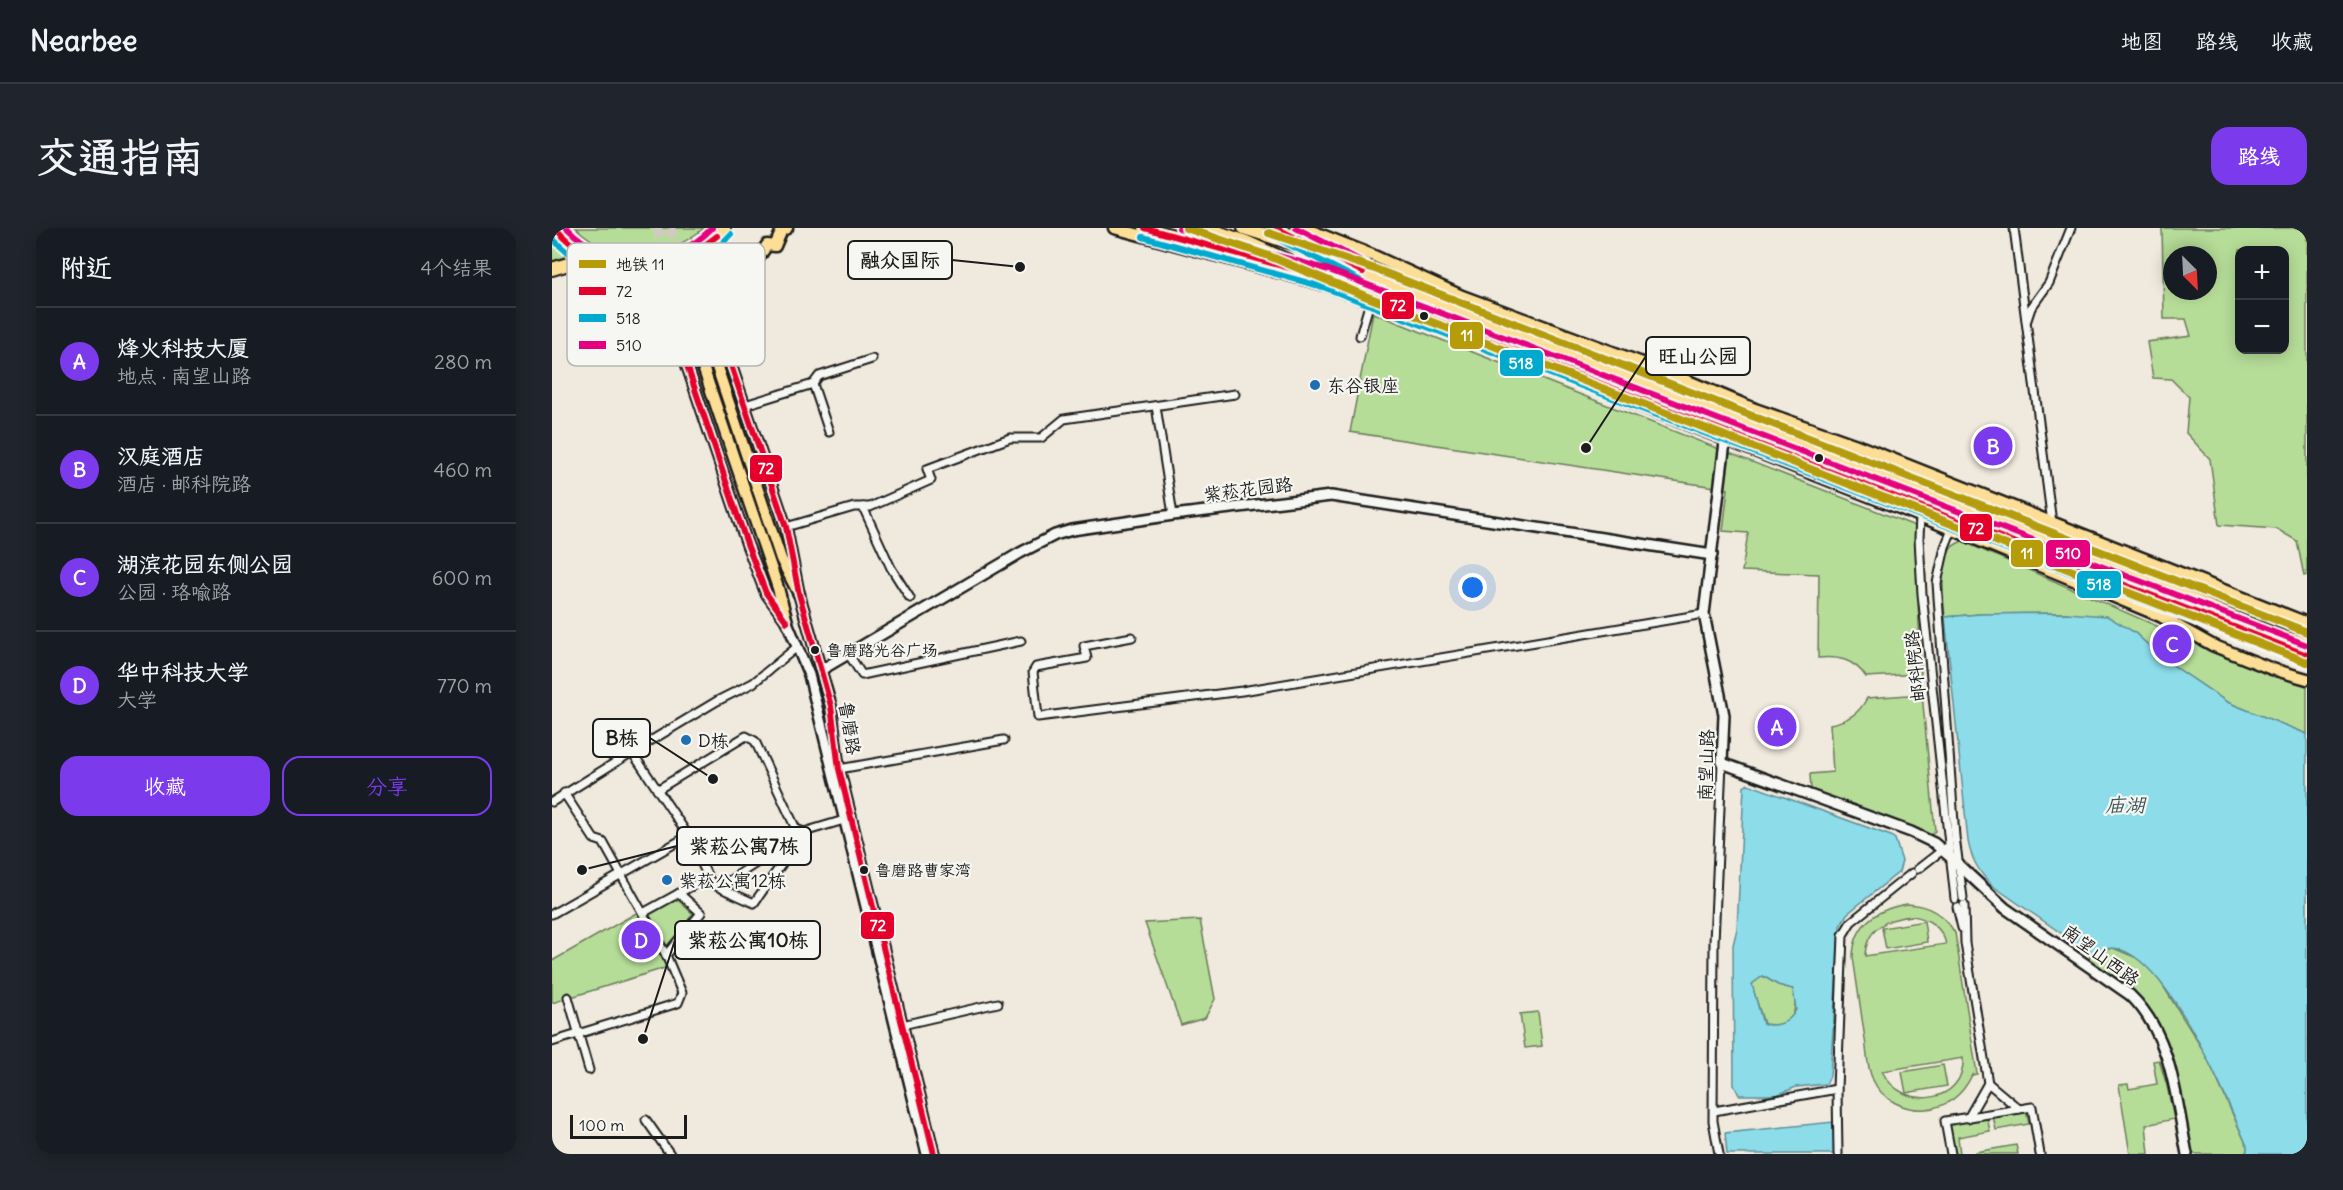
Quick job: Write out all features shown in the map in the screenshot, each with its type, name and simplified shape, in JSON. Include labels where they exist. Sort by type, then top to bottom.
[{"type":"highway","points":[[555,228],[569,243]]},
{"type":"highway","points":[[710,243],[724,228]]},
{"type":"highway","points":[[1145,228],[1326,278]]},
{"type":"highway","points":[[1206,228],[1246,242],[1371,299],[1954,525],[2307,654]]},
{"type":"highway","points":[[1244,228],[1327,255]]},
{"type":"highway","points":[[1276,228],[1383,281],[2047,540],[2277,635],[2307,644]]},
{"type":"highway","points":[[552,269],[567,264]]},
{"type":"main road","points":[[765,249],[767,246],[775,246],[782,230],[787,228]]},
{"type":"main road","points":[[1114,228],[1371,299]]},
{"type":"main road","points":[[1304,228],[1372,255],[1462,296],[1669,373],[1755,409],[1854,444],[2307,623]]},
{"type":"main road","name":"鲁磨路","points":[[687,366],[747,544],[766,593],[787,622],[808,675],[927,1154]]},
{"type":"main road","points":[[703,366],[778,588],[787,622]]},
{"type":"main road","points":[[717,366],[781,559],[799,594]]},
{"type":"main road","name":"鲁磨路","points":[[731,366],[786,527],[799,594],[831,706],[840,769],[934,1154]]},
{"type":"main road","name":"南望山路","points":[[1722,763],[1724,715],[1704,614],[1726,436]]},
{"type":"main road","name":"紫菘花园路","points":[[821,670],[1020,553],[1055,535],[1072,530],[1173,515],[1331,496],[1712,555]]},
{"type":"main road","points":[[1954,525],[2160,616],[2212,645],[2272,669],[2307,679]]},
{"type":"main road","name":"南望山西路","points":[[1722,763],[1911,832],[1949,849],[1958,865],[2005,908],[2130,995],[2157,1029],[2163,1045],[2187,1154]]},
{"type":"street","points":[[2013,228],[2052,523],[2047,540]]},
{"type":"street","points":[[2026,322],[2031,308],[2049,283],[2071,228]]},
{"type":"street","points":[[1360,336],[1371,299]]},
{"type":"street","points":[[745,405],[813,384],[819,376],[872,359]]},
{"type":"street","points":[[813,384],[829,432]]},
{"type":"street","points":[[786,527],[854,507],[870,507],[931,480],[927,469],[1010,438],[1041,438],[1064,419],[1235,394]]},
{"type":"street","points":[[1155,406],[1173,515]]},
{"type":"street","name":"邮科院路","points":[[1933,476],[1921,512],[1919,538],[1922,594],[1949,849]]},
{"type":"street","points":[[1968,490],[1941,559],[1936,591],[1949,849],[1960,902],[1988,1083],[1968,1118]]},
{"type":"street","points":[[863,507],[891,568],[910,598]]},
{"type":"street","points":[[1132,637],[1084,646],[1087,658],[1036,667],[1033,672],[1038,717],[1242,691],[1704,614]]},
{"type":"street","points":[[849,655],[862,675],[1021,641]]},
{"type":"street","points":[[552,802],[717,701],[753,682],[797,647]]},
{"type":"street","points":[[657,790],[746,736],[755,741],[796,828],[804,832]]},
{"type":"street","points":[[840,769],[1004,740]]},
{"type":"street","points":[[632,752],[688,835],[710,881],[716,885],[724,884],[804,832],[844,820]]},
{"type":"street","name":"南望山路","points":[[1719,1154],[1713,1121],[1714,942],[1722,763]]},
{"type":"street","points":[[552,1042],[678,1003],[682,993],[666,955],[622,874],[603,842],[594,839],[564,794]]},
{"type":"street","points":[[643,913],[704,880],[754,903],[804,832]]},
{"type":"street","points":[[552,914],[681,840]]},
{"type":"street","points":[[1838,1154],[1837,1089],[1842,950],[1845,929],[1915,871],[1949,849]]},
{"type":"street","points":[[1958,865],[1960,902]]},
{"type":"street","points":[[666,955],[701,913],[679,893]]},
{"type":"street","points":[[568,998],[589,1070]]},
{"type":"street","points":[[902,1025],[999,1004]]},
{"type":"street","points":[[1988,1083],[2019,1109]]},
{"type":"street","points":[[1714,1111],[1837,1089]]},
{"type":"street","points":[[1951,1154],[1946,1121],[2032,1107],[2040,1154]]},
{"type":"street","points":[[646,1120],[670,1154]]},
{"type":"green space","points":[[576,228],[704,228],[681,243],[597,243]]},
{"type":"green space","points":[[2162,228],[2307,228],[2307,575],[2304,576],[2297,541],[2277,529],[2219,525],[2210,459],[2186,433],[2189,397],[2171,379],[2153,378],[2147,342],[2191,336],[2186,319],[2164,319],[2164,300],[2217,300],[2217,246],[2163,246],[2163,274]]},
{"type":"green space","points":[[552,232],[567,246],[567,256],[552,261]]},
{"type":"green space","points":[[1373,313],[1915,526],[1921,674],[1866,677],[1856,666],[1845,660],[1818,658],[1819,574],[1742,571],[1748,533],[1723,531],[1728,489],[1350,432]]},
{"type":"green space","points":[[1962,541],[2260,671],[2307,685],[2307,734],[2227,702],[2162,658],[2134,632],[2067,613],[1980,614],[1945,617],[1943,582],[1945,563],[1950,549]]},
{"type":"green space","points":[[1922,694],[1935,831],[1930,836],[1811,790],[1810,774],[1833,772],[1830,724],[1852,716],[1867,698]]},
{"type":"green space","points":[[677,899],[693,914],[667,946],[649,914]]},
{"type":"green space","points":[[1907,904],[1929,909],[1941,916],[1955,933],[1977,1074],[1972,1075],[1954,1098],[1934,1108],[1910,1108],[1895,1103],[1877,1087],[1868,1065],[1853,957],[1854,945],[1869,920],[1896,906]],"holes":[[[1912,916],[1924,919],[1938,928],[1946,944],[1865,956],[1869,938],[1880,926],[1895,919]],[[1963,1058],[1961,1073],[1954,1085],[1944,1093],[1931,1097],[1917,1097],[1904,1093],[1891,1084],[1882,1071]]]},
{"type":"green space","points":[[638,912],[668,967],[552,1003],[552,961]]},
{"type":"green space","points":[[1200,920],[1215,999],[1205,1018],[1181,1025],[1145,923]]},
{"type":"green space","points":[[1924,921],[1927,942],[1886,949],[1882,928]]},
{"type":"green space","points":[[2113,948],[2137,958],[2149,967],[2162,984],[2206,1055],[2247,1146],[2244,1154],[2193,1154],[2170,1052],[2154,1015],[2131,990],[2088,961],[2091,954]]},
{"type":"green space","points":[[1763,976],[1778,985],[1793,989],[1794,1012],[1787,1021],[1781,1024],[1764,1024],[1752,986]]},
{"type":"green space","points":[[1538,1012],[1542,1046],[1525,1048],[1520,1014]]},
{"type":"green space","points":[[2159,1060],[2174,1119],[2146,1125],[2149,1154],[2130,1154],[2119,1085],[2128,1084],[2129,1089],[2157,1084],[2153,1061]]},
{"type":"green space","points":[[1943,1065],[1947,1086],[1906,1093],[1902,1072]]},
{"type":"green space","points":[[2026,1111],[2029,1124],[1996,1130],[1993,1116]]},
{"type":"green space","points":[[1987,1117],[1990,1131],[1958,1137],[1960,1154],[1954,1154],[1949,1124]]},
{"type":"green space","points":[[2016,1145],[2018,1154],[1976,1154],[1976,1152]]},
{"type":"water","name":"庙湖","points":[[2067,613],[2107,616],[2134,632],[2162,658],[2227,702],[2307,734],[2307,1154],[2244,1154],[2247,1146],[2210,1065],[2174,1001],[2154,975],[2134,956],[2113,948],[2091,954],[1993,886],[1980,871],[1971,854],[1945,617],[1980,614]]},
{"type":"water","points":[[1748,784],[1891,836],[1895,839],[1902,861],[1899,872],[1847,914],[1840,926],[1830,1076],[1826,1084],[1796,1087],[1777,1095],[1739,1095],[1734,1085],[1733,945],[1737,929],[1744,787]],"holes":[[[1763,976],[1778,985],[1793,989],[1796,1010],[1782,1023],[1763,1024],[1752,984]]]},
{"type":"water","points":[[1834,1122],[1834,1154],[1727,1154],[1725,1133]]},
{"type":"tunnel","points":[[657,228],[662,243]]},
{"type":"tunnel","points":[[670,228],[675,243]]},
{"type":"metro line","name":"11","points":[[1186,228],[1269,256],[1365,296],[2307,662]]},
{"type":"metro line","name":"11","points":[[1269,233],[1375,269],[2307,632]]},
{"type":"transit line","name":"72","points":[[555,228],[571,243]]},
{"type":"transit line","name":"510","points":[[567,228],[585,243]]},
{"type":"transit line","name":"510","points":[[694,243],[712,228]]},
{"type":"transit line","name":"72","points":[[1145,228],[1326,278],[2307,655]]},
{"type":"transit line","name":"510","points":[[1179,228],[1329,270],[2307,645]]},
{"type":"transit line","name":"72","points":[[1276,228],[1363,272]]},
{"type":"transit line","name":"510","points":[[1296,228],[1367,264]]},
{"type":"transit line","name":"518","points":[[722,243],[731,234]]},
{"type":"transit line","name":"72","points":[[707,243],[717,236]]},
{"type":"transit line","name":"518","points":[[1272,236],[1359,280]]},
{"type":"transit line","name":"518","points":[[1143,237],[1323,287],[2304,663]]},
{"type":"transit line","name":"518","points":[[552,238],[567,251]]},
{"type":"transit line","name":"72","points":[[687,366],[747,544],[766,593],[787,622]]},
{"type":"transit line","name":"72","points":[[731,366],[786,527],[799,594],[831,706],[839,769],[934,1154]]},
{"type":"place","name":"融众国际","points":[[1020,267]]},
{"type":"place","name":"东谷银座","points":[[1315,385]]},
{"type":"place","name":"汉庭酒店","points":[[1993,446]]},
{"type":"place","name":"旺山公园","points":[[1586,448]]},
{"type":"place","name":"湖滨花园东侧公园","points":[[2172,644]]},
{"type":"place","name":"鲁磨路光谷广场","points":[[815,650]]},
{"type":"place","name":"烽火科技大厦","points":[[1777,727]]},
{"type":"place","name":"D栋","points":[[686,740]]},
{"type":"place","name":"B栋","points":[[713,779]]},
{"type":"place","name":"紫菘公寓7栋","points":[[582,870]]},
{"type":"place","name":"鲁磨路曹家湾","points":[[864,870]]},
{"type":"place","name":"紫菘公寓12栋","points":[[667,880]]},
{"type":"place","name":"华中科技大学","points":[[641,940]]},
{"type":"place","name":"紫菘公寓10栋","points":[[643,1039]]}]
